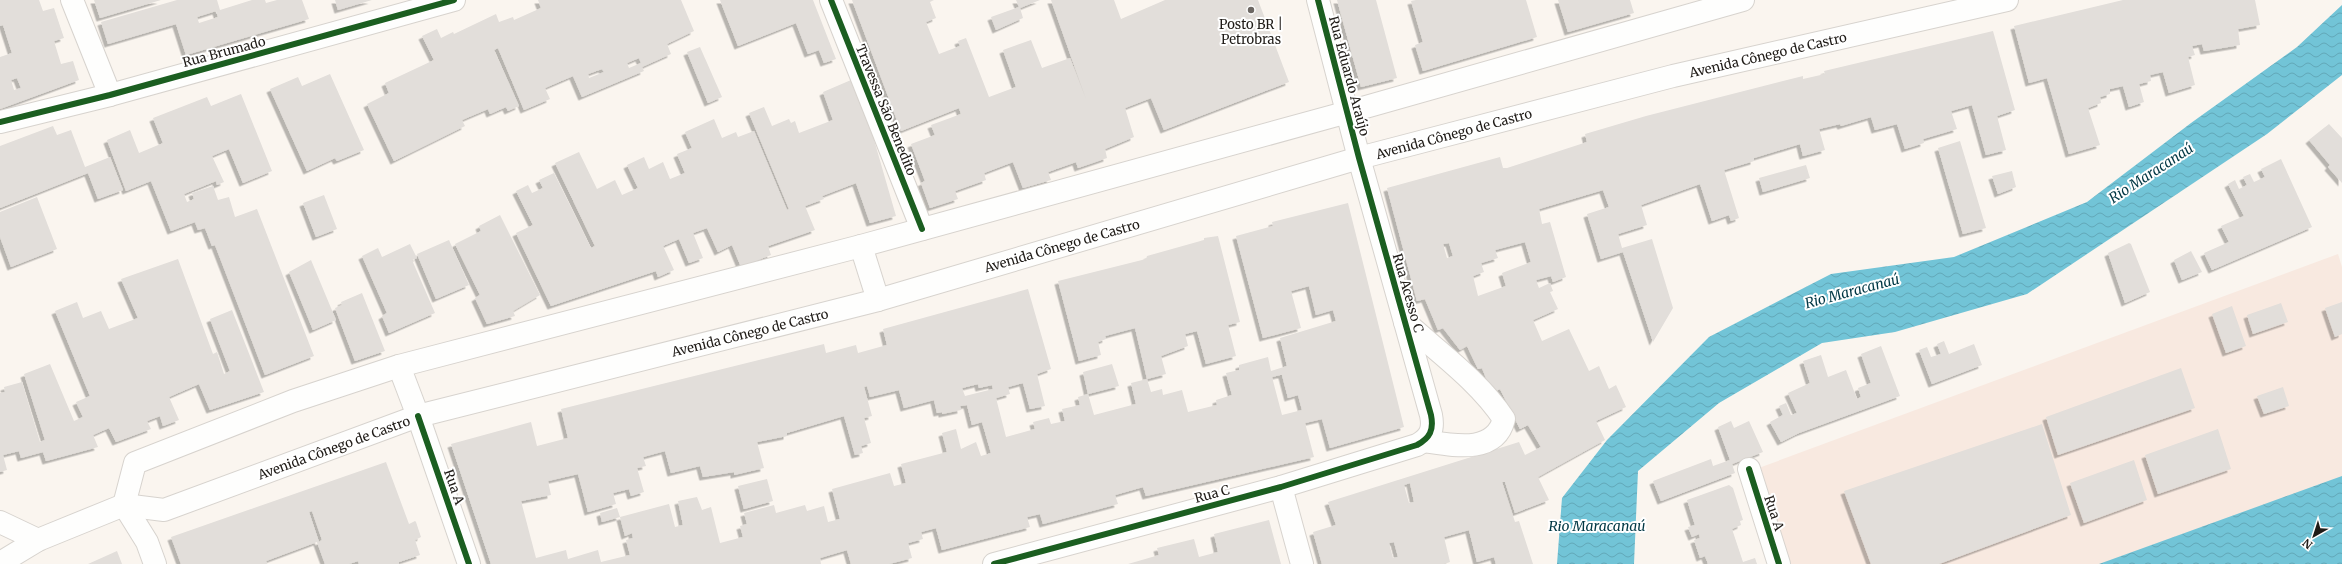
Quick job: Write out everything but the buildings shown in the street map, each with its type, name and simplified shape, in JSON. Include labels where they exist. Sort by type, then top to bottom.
[{"type":"main road","points":[[72,0],[110,95]]},
{"type":"main road","name":"Rua Brumado","points":[[0,122],[110,95],[454,0]]},
{"type":"main road","name":"Travessa São Benedito","points":[[831,0],[922,229]]},
{"type":"main road","name":"Rua Eduardo Araújo","points":[[1318,0],[1359,158]]},
{"type":"main road","points":[[155,564],[147,542],[124,505],[135,463],[293,401],[399,366],[861,246],[1348,112],[1743,0]]},
{"type":"main road","name":"Avenida Cônego de Castro","points":[[0,563],[38,540],[124,505],[164,510],[418,416],[878,300],[1359,158],[1673,76],[2006,0]]},
{"type":"main road","name":"Rua Acesso C","points":[[1359,158],[1431,415],[1433,425],[1427,437]]},
{"type":"main road","points":[[861,246],[878,300]]},
{"type":"main road","points":[[1405,322],[1479,389],[1494,404],[1504,419],[1501,430],[1495,436],[1482,442],[1463,447],[1427,437]]},
{"type":"main road","name":"Rua A","points":[[399,366],[470,564]]},
{"type":"main road","name":"Rua C","points":[[994,564],[1281,487],[1427,437]]},
{"type":"main road","name":"Rua A","points":[[1749,469],[1779,564]]},
{"type":"main road","points":[[1281,487],[1302,564]]},
{"type":"main road","points":[[0,522],[38,540]]},
{"type":"shaded area","points":[[2338,254],[2342,267],[2342,564],[1788,564],[1756,469]]},
{"type":"water","name":"Rio Maracanaú","points":[[2342,5],[2342,75],[2267,134],[2027,294],[1895,332],[1822,343],[1719,403],[1638,471],[1634,564],[1557,564],[1562,498],[1607,440],[1709,337],[1831,274],[1954,257],[2087,202],[2191,123],[2297,47]]},
{"type":"water","points":[[2342,476],[2342,564],[2099,564]]},
{"type":"cycle path","points":[[0,122],[110,95],[454,0]]},
{"type":"cycle path","points":[[831,0],[922,229]]},
{"type":"cycle path","points":[[994,564],[1281,487],[1417,445],[1430,433],[1432,425],[1431,415],[1359,158],[1318,0]]},
{"type":"cycle path","points":[[418,416],[469,564]]},
{"type":"cycle path","points":[[1749,469],[1779,564]]},
{"type":"place","name":"Posto BR | Petrobras","points":[[1251,10]]}]
